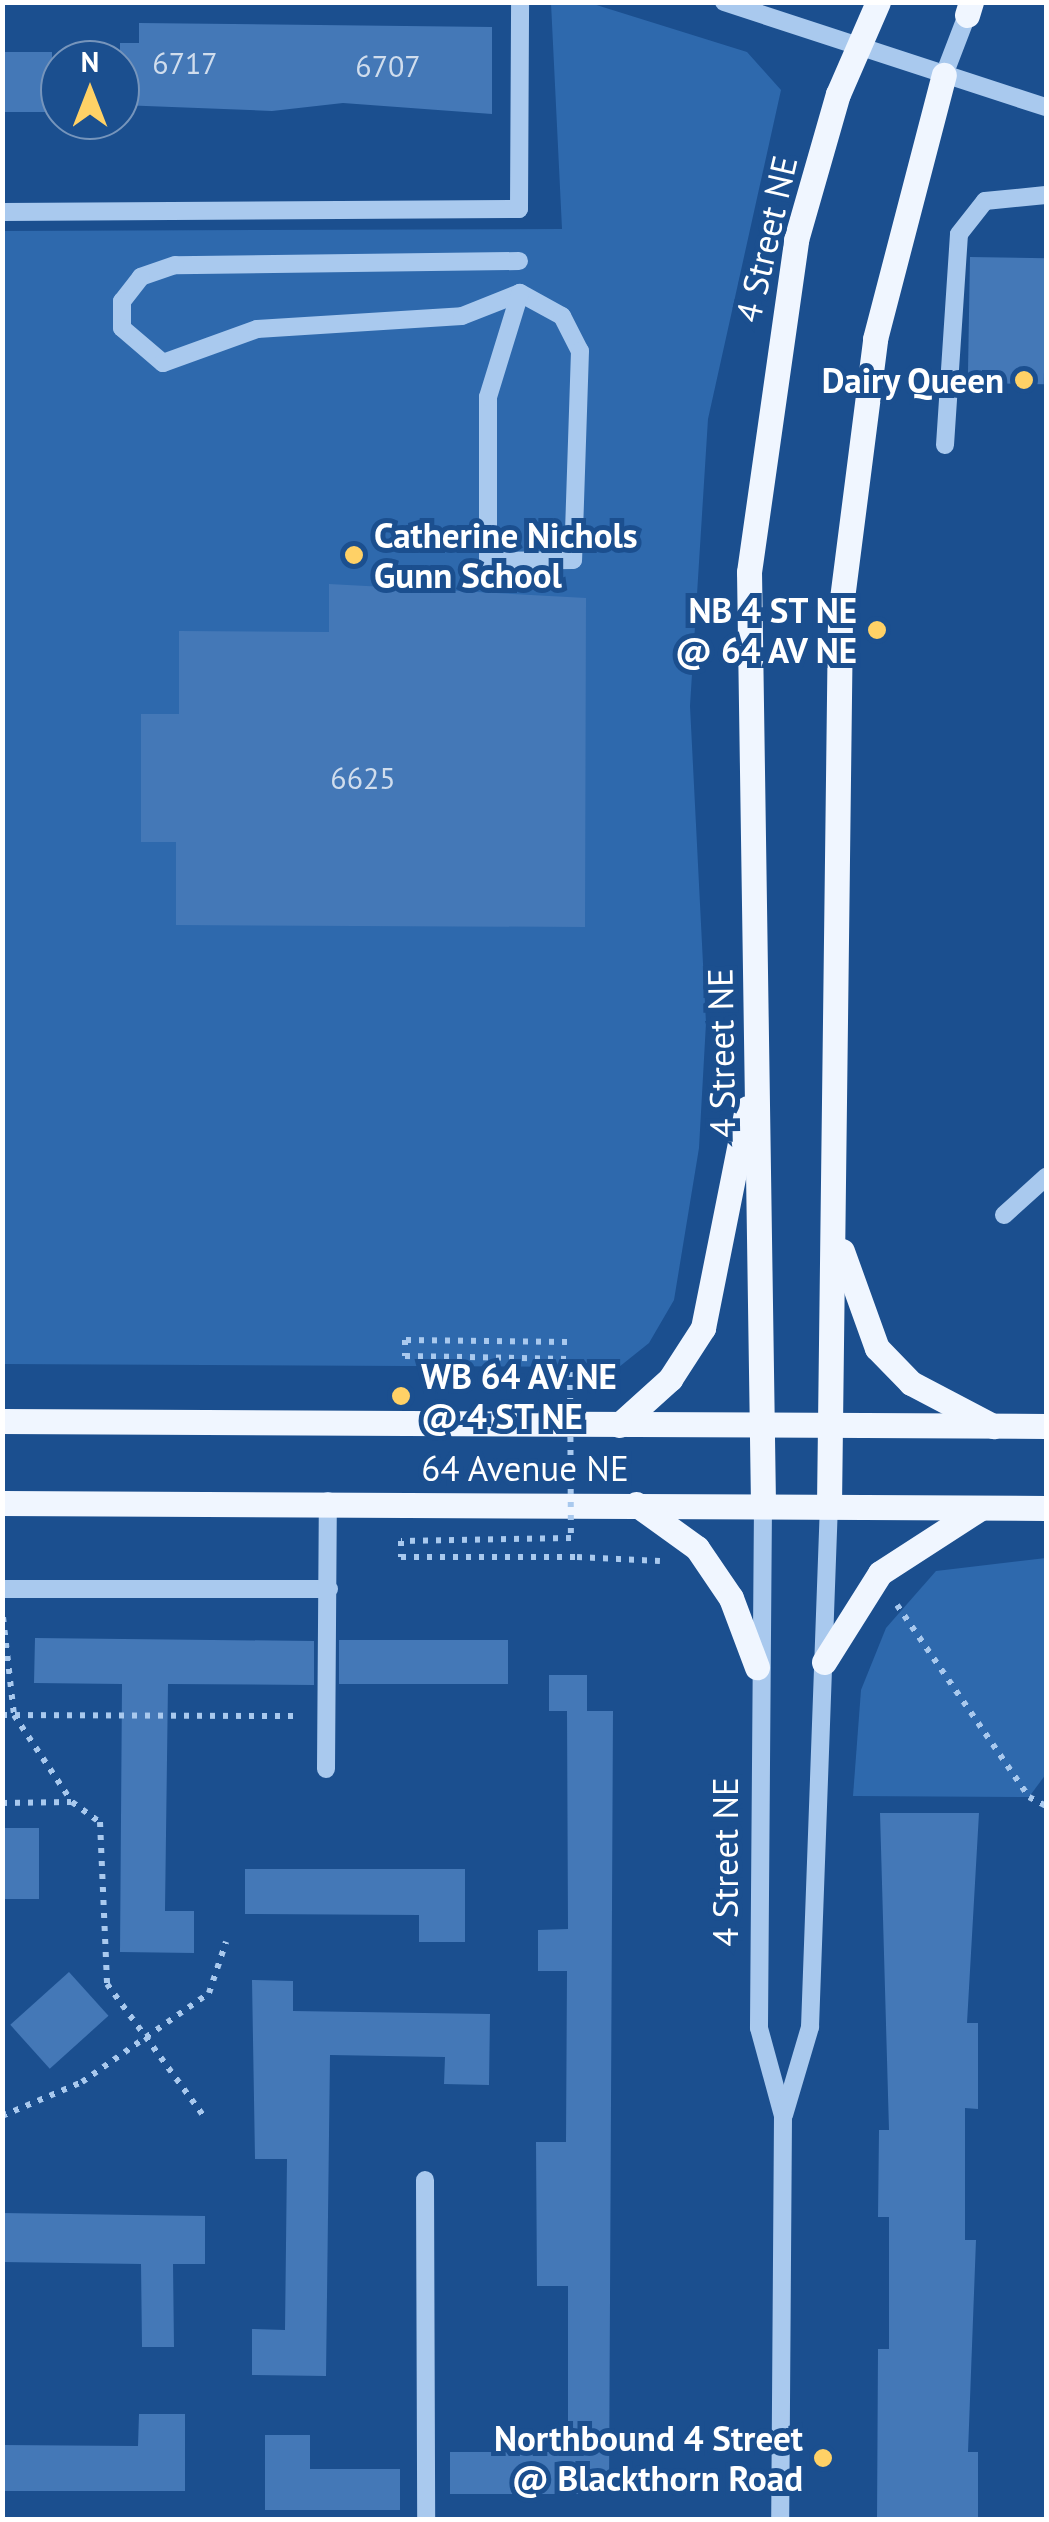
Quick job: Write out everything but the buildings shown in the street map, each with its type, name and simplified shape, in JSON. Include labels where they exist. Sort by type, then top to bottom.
[{"type":"main road","name":"4 Street NE","points":[[763,1504],[748,750],[759,461],[796,240],[878,2]]},
{"type":"main road","name":"4 Street NE","points":[[829,1505],[836,1234],[840,614],[876,339],[944,75]]},
{"type":"main road","points":[[619,1424],[670,1378],[703,1328],[757,1059]]},
{"type":"main road","points":[[836,1234],[878,1348],[912,1383],[998,1428]]},
{"type":"main road","name":"64 Avenue NE","points":[[2,1420],[1046,1426]]},
{"type":"main road","name":"64 Avenue NE","points":[[2,1503],[328,1501],[1046,1508]]},
{"type":"main road","points":[[636,1504],[697,1548],[731,1598],[758,1667]]},
{"type":"main road","points":[[824,1662],[880,1572],[979,1509]]},
{"type":"street","points":[[2,212],[520,209],[520,2]]},
{"type":"street","points":[[724,2],[1046,107]]},
{"type":"street","name":"4 Street NE","points":[[944,75],[969,9]]},
{"type":"street","points":[[945,446],[958,234],[985,202],[1046,195]]},
{"type":"street","points":[[520,260],[175,264],[141,277],[122,301],[122,328],[163,362],[256,329],[462,316],[520,294],[562,316],[580,351],[573,560],[488,561],[488,397],[520,294]]},
{"type":"street","points":[[1004,1216],[1046,1177]]},
{"type":"street","points":[[326,1768],[328,1501]]},
{"type":"street","name":"4 Street NE","points":[[763,1504],[758,1667],[760,2028],[784,2116]]},
{"type":"street","name":"4 Street NE","points":[[780,2520],[784,2116],[810,2027],[829,1505]]},
{"type":"street","points":[[2,1589],[329,1589]]},
{"type":"street","points":[[425,2180],[426,2520]]},
{"type":"path","points":[[567,1342],[405,1340],[405,1356],[570,1359],[571,1538],[401,1541],[401,1558],[674,1559]]},
{"type":"path","points":[[893,1600],[1029,1798],[1046,1806]]},
{"type":"path","points":[[2,1616],[14,1715],[72,1802],[100,1822],[108,1984],[205,2118]]},
{"type":"path","points":[[2,1715],[327,1716]]},
{"type":"path","points":[[2,1802],[72,1802]]},
{"type":"path","points":[[2,2116],[148,2040],[209,1994],[226,1942]]},
{"type":"shaded area","name":"Catherine Nichols Gunn School","points":[[551,3],[590,3],[747,52],[781,90],[708,419],[690,706],[706,1023],[699,1148],[674,1300],[649,1343],[619,1367],[3,1364],[3,231],[562,229]]},
{"type":"shaded area","points":[[1046,1558],[1046,1774],[1029,1797],[853,1796],[861,1690],[886,1628],[936,1571]]},
{"type":"place","name":"Dairy Queen","points":[[1024,380]]},
{"type":"place","name":"Catherine Nichols Gunn School","points":[[354,555]]},
{"type":"place","name":"NB 4 ST NE @ 64 AV NE","points":[[877,630]]},
{"type":"place","name":"WB 64 AV NE @ 4 ST NE","points":[[401,1396]]},
{"type":"place","name":"Northbound 4 Street @ Blackthorn Road","points":[[823,2458]]}]
